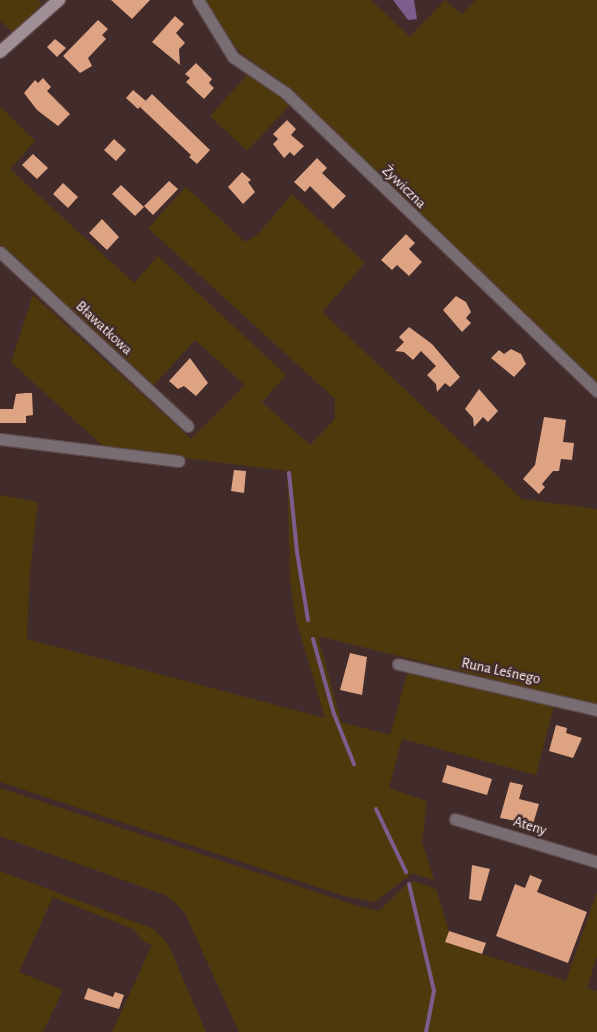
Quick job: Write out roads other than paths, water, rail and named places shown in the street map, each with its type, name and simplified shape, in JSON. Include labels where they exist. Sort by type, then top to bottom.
[{"type":"street","points":[[0,52],[58,0]]},
{"type":"street","name":"Żywiczna","points":[[198,0],[233,57],[286,93],[597,391]]},
{"type":"street","name":"Bławatkowa","points":[[0,252],[188,426]]},
{"type":"street","points":[[0,439],[179,461]]},
{"type":"street","name":"Runa Leśnego","points":[[398,664],[597,710]]},
{"type":"street","name":"Ateny","points":[[455,819],[597,862]]},
{"type":"waterway","points":[[289,473],[297,552],[308,620]]},
{"type":"waterway","points":[[313,639],[334,714],[354,764]]},
{"type":"waterway","points":[[376,809],[406,872]]},
{"type":"waterway","points":[[409,884],[434,991],[426,1032]]}]
